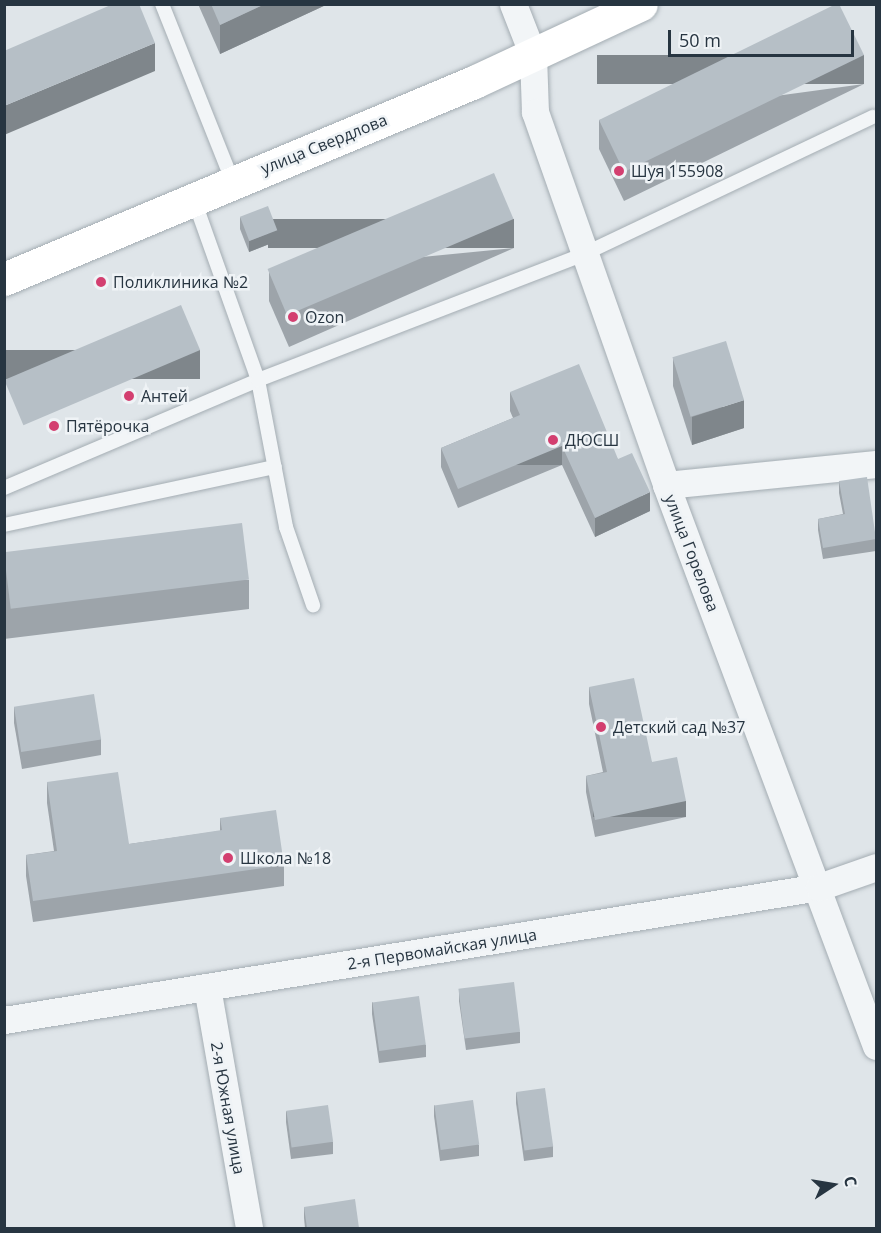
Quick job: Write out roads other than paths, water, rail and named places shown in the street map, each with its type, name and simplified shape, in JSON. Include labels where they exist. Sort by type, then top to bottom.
[{"type":"main road","name":"улица Свердлова","points":[[4,279],[533,55],[641,4]]},
{"type":"street","name":"улица Горелова","points":[[513,4],[533,55],[535,112],[584,254],[666,485],[819,887],[876,1046]]},
{"type":"street","points":[[666,485],[876,464]]},
{"type":"street","name":"2-я Первомайская улица","points":[[4,1020],[819,887],[876,867]]},
{"type":"street","name":"2-я Южная улица","points":[[207,987],[249,1228]]},
{"type":"lane","points":[[162,4],[232,182]]},
{"type":"lane","points":[[4,488],[258,380],[584,254],[873,117]]},
{"type":"lane","points":[[193,198],[258,380],[286,527],[313,605]]},
{"type":"lane","points":[[4,525],[275,467]]},
{"type":"place","name":"Шуя 155908","points":[[619,171]]},
{"type":"place","name":"Поликлиника №2","points":[[101,282]]},
{"type":"place","name":"Ozon","points":[[293,317]]},
{"type":"place","name":"Антей","points":[[129,396]]},
{"type":"place","name":"Пятёрочка","points":[[54,426]]},
{"type":"place","name":"ДЮСШ","points":[[553,440]]},
{"type":"place","name":"Детский сад №37","points":[[601,727]]},
{"type":"place","name":"Школа №18","points":[[228,858]]}]
